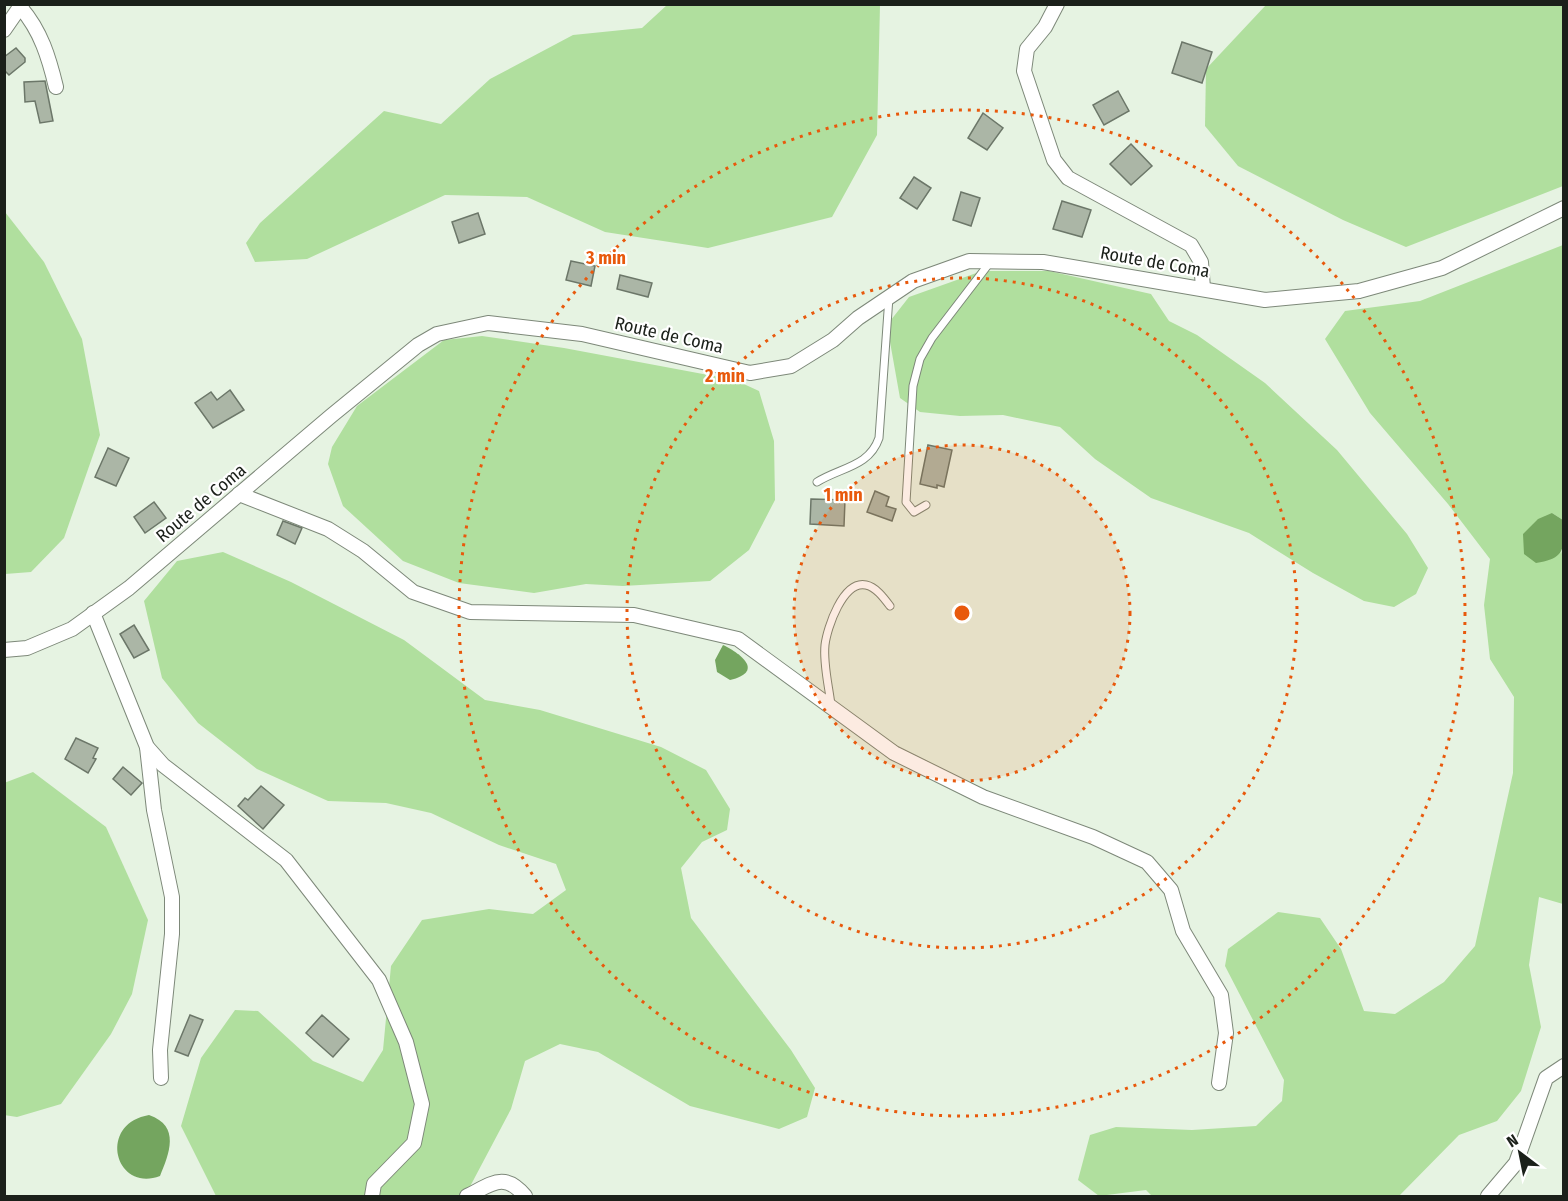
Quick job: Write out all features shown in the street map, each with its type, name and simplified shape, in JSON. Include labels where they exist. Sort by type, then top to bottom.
[{"type":"street","points":[[1057,4],[1045,27],[1027,49],[1024,60],[1024,71],[1054,160],[1068,178],[1191,245],[1201,262],[1203,288]]},
{"type":"street","points":[[4,30],[21,6],[32,20],[40,36],[56,87]]},
{"type":"street","name":"Route de Coma","points":[[4,650],[27,648],[72,628],[129,588],[418,345],[437,334],[488,323],[582,334],[750,373],[791,366],[833,340],[858,318],[913,281],[969,261],[1043,262],[1265,300],[1359,291],[1442,268],[1563,208]]},
{"type":"street","points":[[239,494],[328,528],[363,551],[413,592],[470,612],[634,615],[738,639],[894,753],[983,797],[1093,837],[1147,861],[1171,890],[1183,931],[1221,995],[1226,1033],[1219,1083]]},
{"type":"street","points":[[93,613],[147,747],[154,810],[172,897],[172,934],[160,1050],[161,1078]]},
{"type":"street","points":[[147,747],[163,765],[286,860],[379,980],[406,1042],[422,1104],[414,1143],[374,1184],[372,1197]]},
{"type":"street","points":[[1488,1197],[1516,1163],[1546,1078],[1563,1066]]},
{"type":"street","points":[[467,1197],[499,1181],[510,1182],[525,1197]]},
{"type":"lane","points":[[926,505],[914,512],[906,502],[915,377],[920,359],[932,338],[991,261]]},
{"type":"lane","points":[[817,482],[865,460],[875,450],[879,438],[889,297]]},
{"type":"lane","points":[[831,705],[825,646],[831,620],[842,600],[854,587],[865,584],[875,589],[890,606]]},
{"type":"shaded area","points":[[667,5],[880,5],[877,135],[832,217],[708,248],[605,232],[527,197],[445,195],[307,259],[255,262],[246,243],[260,223],[384,111],[441,124],[490,79],[573,35],[642,28]]},
{"type":"shaded area","points":[[1266,5],[1563,5],[1563,186],[1406,247],[1343,220],[1238,166],[1205,126],[1206,69]]},
{"type":"shaded area","points":[[5,212],[44,262],[82,339],[100,435],[64,538],[31,572],[5,574]]},
{"type":"shaded area","points":[[1563,245],[1563,520],[1552,513],[1561,554],[1563,545],[1563,904],[1539,897],[1529,965],[1541,1027],[1521,1091],[1497,1121],[1459,1135],[1399,1196],[1152,1196],[1146,1190],[1099,1196],[1078,1180],[1090,1135],[1116,1127],[1192,1130],[1256,1126],[1282,1101],[1284,1080],[1225,966],[1228,949],[1278,912],[1320,918],[1341,949],[1364,1011],[1395,1014],[1444,982],[1475,946],[1513,773],[1514,697],[1490,659],[1484,605],[1490,559],[1448,504],[1370,413],[1325,339],[1345,311],[1420,301]]},
{"type":"shaded area","points":[[982,271],[1049,271],[1151,294],[1169,321],[1197,335],[1265,383],[1337,450],[1407,534],[1428,568],[1416,594],[1394,607],[1364,601],[1313,573],[1249,533],[1151,498],[1095,459],[1060,427],[1003,415],[960,416],[920,412],[900,398],[887,325],[909,297]]},
{"type":"shaded area","points":[[482,336],[564,348],[735,380],[759,391],[774,441],[775,500],[749,550],[710,581],[623,586],[586,584],[534,593],[459,583],[403,561],[343,506],[328,464],[332,447],[357,406],[444,340]]},
{"type":"shaded area","points":[[1552,513],[1563,520],[1562,550],[1553,558],[1536,563],[1524,554],[1523,534],[1538,519]]},
{"type":"shaded area","points":[[223,552],[291,582],[404,640],[485,700],[540,710],[661,747],[706,770],[730,809],[727,830],[702,842],[681,868],[691,918],[791,1050],[815,1088],[807,1117],[779,1129],[690,1106],[598,1052],[560,1044],[525,1061],[511,1109],[465,1196],[216,1196],[181,1126],[201,1058],[235,1010],[258,1011],[313,1061],[363,1082],[383,1050],[391,966],[422,920],[489,909],[533,914],[566,890],[556,864],[499,845],[431,813],[386,803],[328,801],[257,769],[198,723],[162,678],[144,601],[177,561]]},
{"type":"shaded area","points":[[723,645],[737,653],[746,663],[748,668],[740,677],[730,680],[717,672],[715,660]]},
{"type":"shaded area","points":[[33,772],[106,827],[148,920],[132,994],[111,1034],[61,1104],[17,1117],[4,1115],[4,783]]},
{"type":"shaded area","points":[[149,1115],[165,1126],[170,1141],[167,1159],[160,1176],[144,1179],[132,1175],[123,1167],[118,1155],[118,1143],[122,1131],[133,1121]]},
{"type":"building","points":[[1182,42],[1212,52],[1202,83],[1172,73]]},
{"type":"building","points":[[16,48],[25,58],[25,62],[9,75],[4,70],[4,57]]},
{"type":"building","points":[[45,81],[53,121],[40,123],[35,101],[25,102],[24,82]]},
{"type":"building","points":[[1118,91],[1129,111],[1104,125],[1093,105]]},
{"type":"building","points":[[983,113],[1003,128],[987,150],[968,138]]},
{"type":"building","points":[[1131,144],[1152,166],[1131,185],[1110,164]]},
{"type":"building","points":[[914,177],[931,188],[917,209],[900,198]]},
{"type":"building","points":[[961,192],[980,198],[971,226],[953,220]]},
{"type":"building","points":[[1062,201],[1091,210],[1082,237],[1053,229]]},
{"type":"building","points":[[478,213],[485,234],[459,243],[452,222]]},
{"type":"building","points":[[571,261],[595,266],[591,286],[566,280]]},
{"type":"building","points":[[620,275],[652,283],[648,297],[617,289]]},
{"type":"building","points":[[230,390],[244,410],[213,428],[195,403],[211,392],[217,400]]},
{"type":"building","points":[[928,445],[952,450],[944,487],[937,485],[937,488],[920,484]]},
{"type":"building","points":[[108,448],[129,458],[116,486],[95,477]]},
{"type":"building","points":[[875,491],[889,497],[886,506],[896,509],[892,521],[867,512]]},
{"type":"building","points":[[811,499],[845,500],[844,526],[810,524]]},
{"type":"building","points":[[154,502],[166,518],[145,533],[134,517]]},
{"type":"building","points":[[283,521],[302,528],[295,544],[277,535]]},
{"type":"building","points":[[134,625],[149,650],[134,658],[120,634]]},
{"type":"building","points":[[76,738],[98,748],[93,758],[96,759],[88,773],[65,759]]},
{"type":"building","points":[[123,767],[142,783],[131,795],[113,779]]},
{"type":"building","points":[[261,786],[284,805],[263,829],[238,806],[245,798],[248,800]]},
{"type":"building","points":[[190,1015],[203,1020],[188,1056],[175,1051]]},
{"type":"building","points":[[322,1015],[349,1039],[333,1057],[306,1033]]}]
